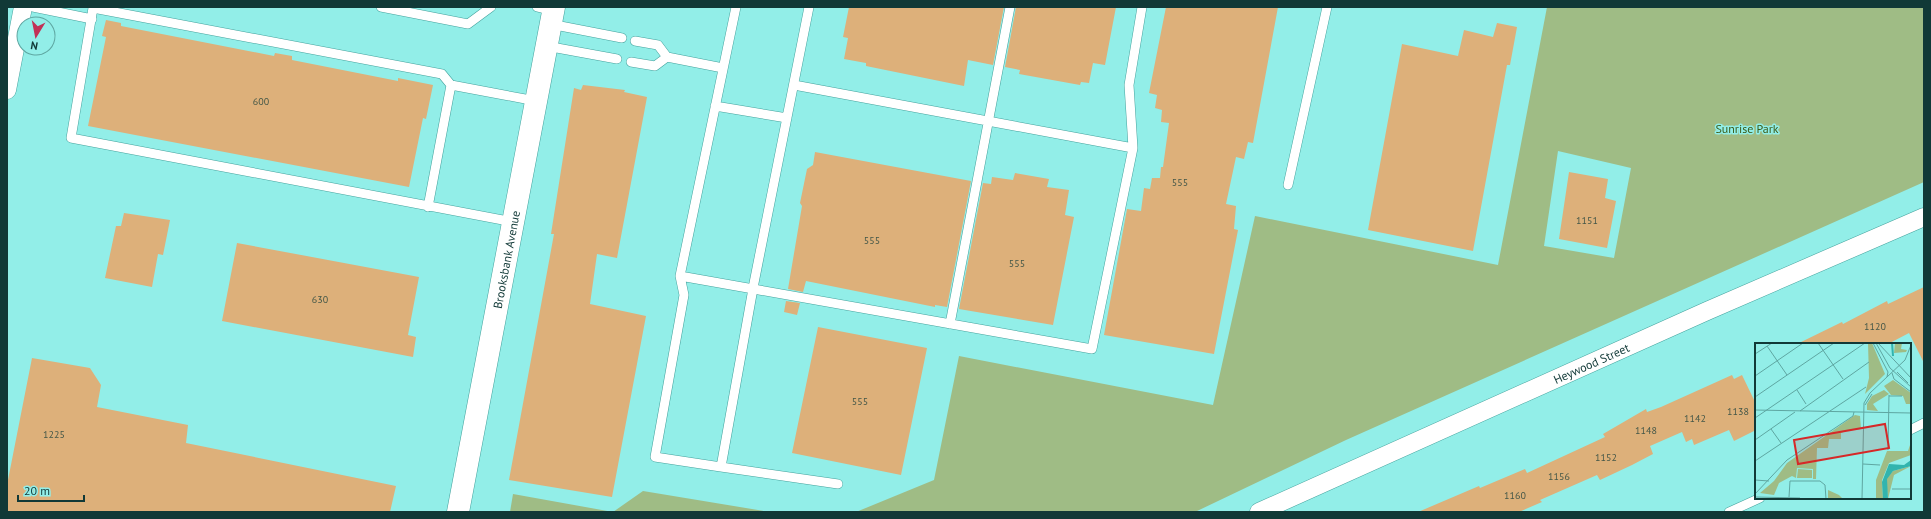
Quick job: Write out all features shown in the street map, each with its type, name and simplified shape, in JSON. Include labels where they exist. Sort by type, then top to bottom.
[{"type":"main road","name":"Brooksbank Avenue","points":[[458,512],[536,101],[546,46],[549,12]]},
{"type":"street","points":[[7,90],[23,7]]},
{"type":"street","name":"Heywood Street","points":[[1259,512],[1714,308],[1924,217]]},
{"type":"lane","points":[[33,7],[92,19]]},
{"type":"lane","points":[[381,7],[468,24],[491,7]]},
{"type":"lane","points":[[736,7],[680,276],[684,295],[655,457],[721,468],[838,484]]},
{"type":"lane","points":[[721,468],[752,289],[809,7]]},
{"type":"lane","points":[[950,324],[1010,7]]},
{"type":"lane","points":[[680,276],[1092,349],[1133,148],[1129,85],[1142,7]]},
{"type":"lane","points":[[1288,185],[1327,7]]},
{"type":"lane","points":[[513,222],[71,138],[93,8],[442,74],[451,85],[536,101]]},
{"type":"lane","points":[[549,12],[622,38]]},
{"type":"lane","points":[[635,41],[658,45],[667,57],[723,68]]},
{"type":"lane","points":[[546,46],[617,59]]},
{"type":"lane","points":[[631,62],[655,66],[667,57]]},
{"type":"lane","points":[[794,84],[1133,148]]},
{"type":"lane","points":[[428,206],[451,85]]},
{"type":"lane","points":[[715,106],[787,118]]},
{"type":"lane","points":[[1911,430],[1924,423]]},
{"type":"lane","points":[[1729,512],[1758,499]]},
{"type":"green space","name":"Sunrise Park","points":[[1547,7],[1924,7],[1924,182],[1346,440],[1195,512],[856,512],[934,480],[959,356],[1213,405],[1255,216],[1498,265]],"holes":[[[1558,151],[1631,168],[1614,258],[1544,246]]]},
{"type":"green space","points":[[643,491],[770,512],[613,512]]},
{"type":"green space","points":[[513,494],[613,512],[510,512]]},
{"type":"building","points":[[849,7],[1004,7],[993,65],[968,60],[964,86],[866,66],[866,63],[844,59],[848,38],[843,37]]},
{"type":"building","points":[[1016,7],[1116,7],[1105,65],[1093,63],[1089,83],[1081,82],[1080,85],[1019,74],[1020,70],[1005,67]]},
{"type":"building","points":[[1166,7],[1278,7],[1253,143],[1248,142],[1244,159],[1236,157],[1226,204],[1236,206],[1234,229],[1238,230],[1214,354],[1104,335],[1127,209],[1141,211],[1144,188],[1150,189],[1152,178],[1160,178],[1161,167],[1163,167],[1169,123],[1161,122],[1162,110],[1155,108],[1157,95],[1149,93]]},
{"type":"building","points":[[106,20],[121,23],[121,26],[274,56],[275,53],[292,56],[292,60],[398,81],[398,78],[433,85],[426,119],[423,118],[409,187],[88,126],[106,37],[102,36]]},
{"type":"building","points":[[1497,23],[1517,27],[1510,65],[1507,65],[1473,251],[1368,230],[1402,44],[1458,56],[1464,30],[1493,37]]},
{"type":"building","points":[[583,85],[625,90],[624,92],[647,97],[617,258],[597,254],[590,304],[646,316],[612,497],[509,480],[554,234],[551,234],[574,88],[581,90]]},
{"type":"building","points":[[815,152],[971,181],[947,307],[935,305],[935,307],[806,281],[803,292],[788,289],[802,206],[800,203],[807,169],[813,165]]},
{"type":"building","points":[[1569,172],[1608,179],[1605,198],[1616,201],[1607,248],[1559,239]]},
{"type":"building","points":[[1015,173],[1049,179],[1047,187],[1069,190],[1065,215],[1074,217],[1053,325],[959,309],[983,183],[991,184],[992,177],[1013,180]]},
{"type":"building","points":[[124,213],[170,220],[163,255],[158,254],[152,287],[105,278],[116,226],[121,226]]},
{"type":"building","points":[[237,243],[419,277],[408,335],[416,337],[413,357],[222,321]]},
{"type":"building","points":[[1924,287],[1924,363],[1909,333],[1890,343],[1799,343],[1842,322],[1843,324],[1887,301],[1888,304]]},
{"type":"building","points":[[786,301],[800,303],[797,315],[784,312]]},
{"type":"building","points":[[818,327],[927,348],[901,475],[792,453]]},
{"type":"building","points":[[32,358],[90,368],[101,385],[97,407],[188,425],[186,443],[396,486],[390,512],[7,512],[7,485]]},
{"type":"building","points":[[1732,375],[1734,379],[1742,375],[1755,402],[1755,430],[1734,441],[1729,430],[1694,445],[1692,439],[1686,442],[1682,432],[1650,446],[1653,454],[1632,465],[1600,480],[1597,475],[1540,500],[1542,502],[1519,512],[1418,512],[1479,486],[1480,488],[1525,469],[1527,473],[1605,437],[1603,434],[1646,409],[1647,412]]}]
